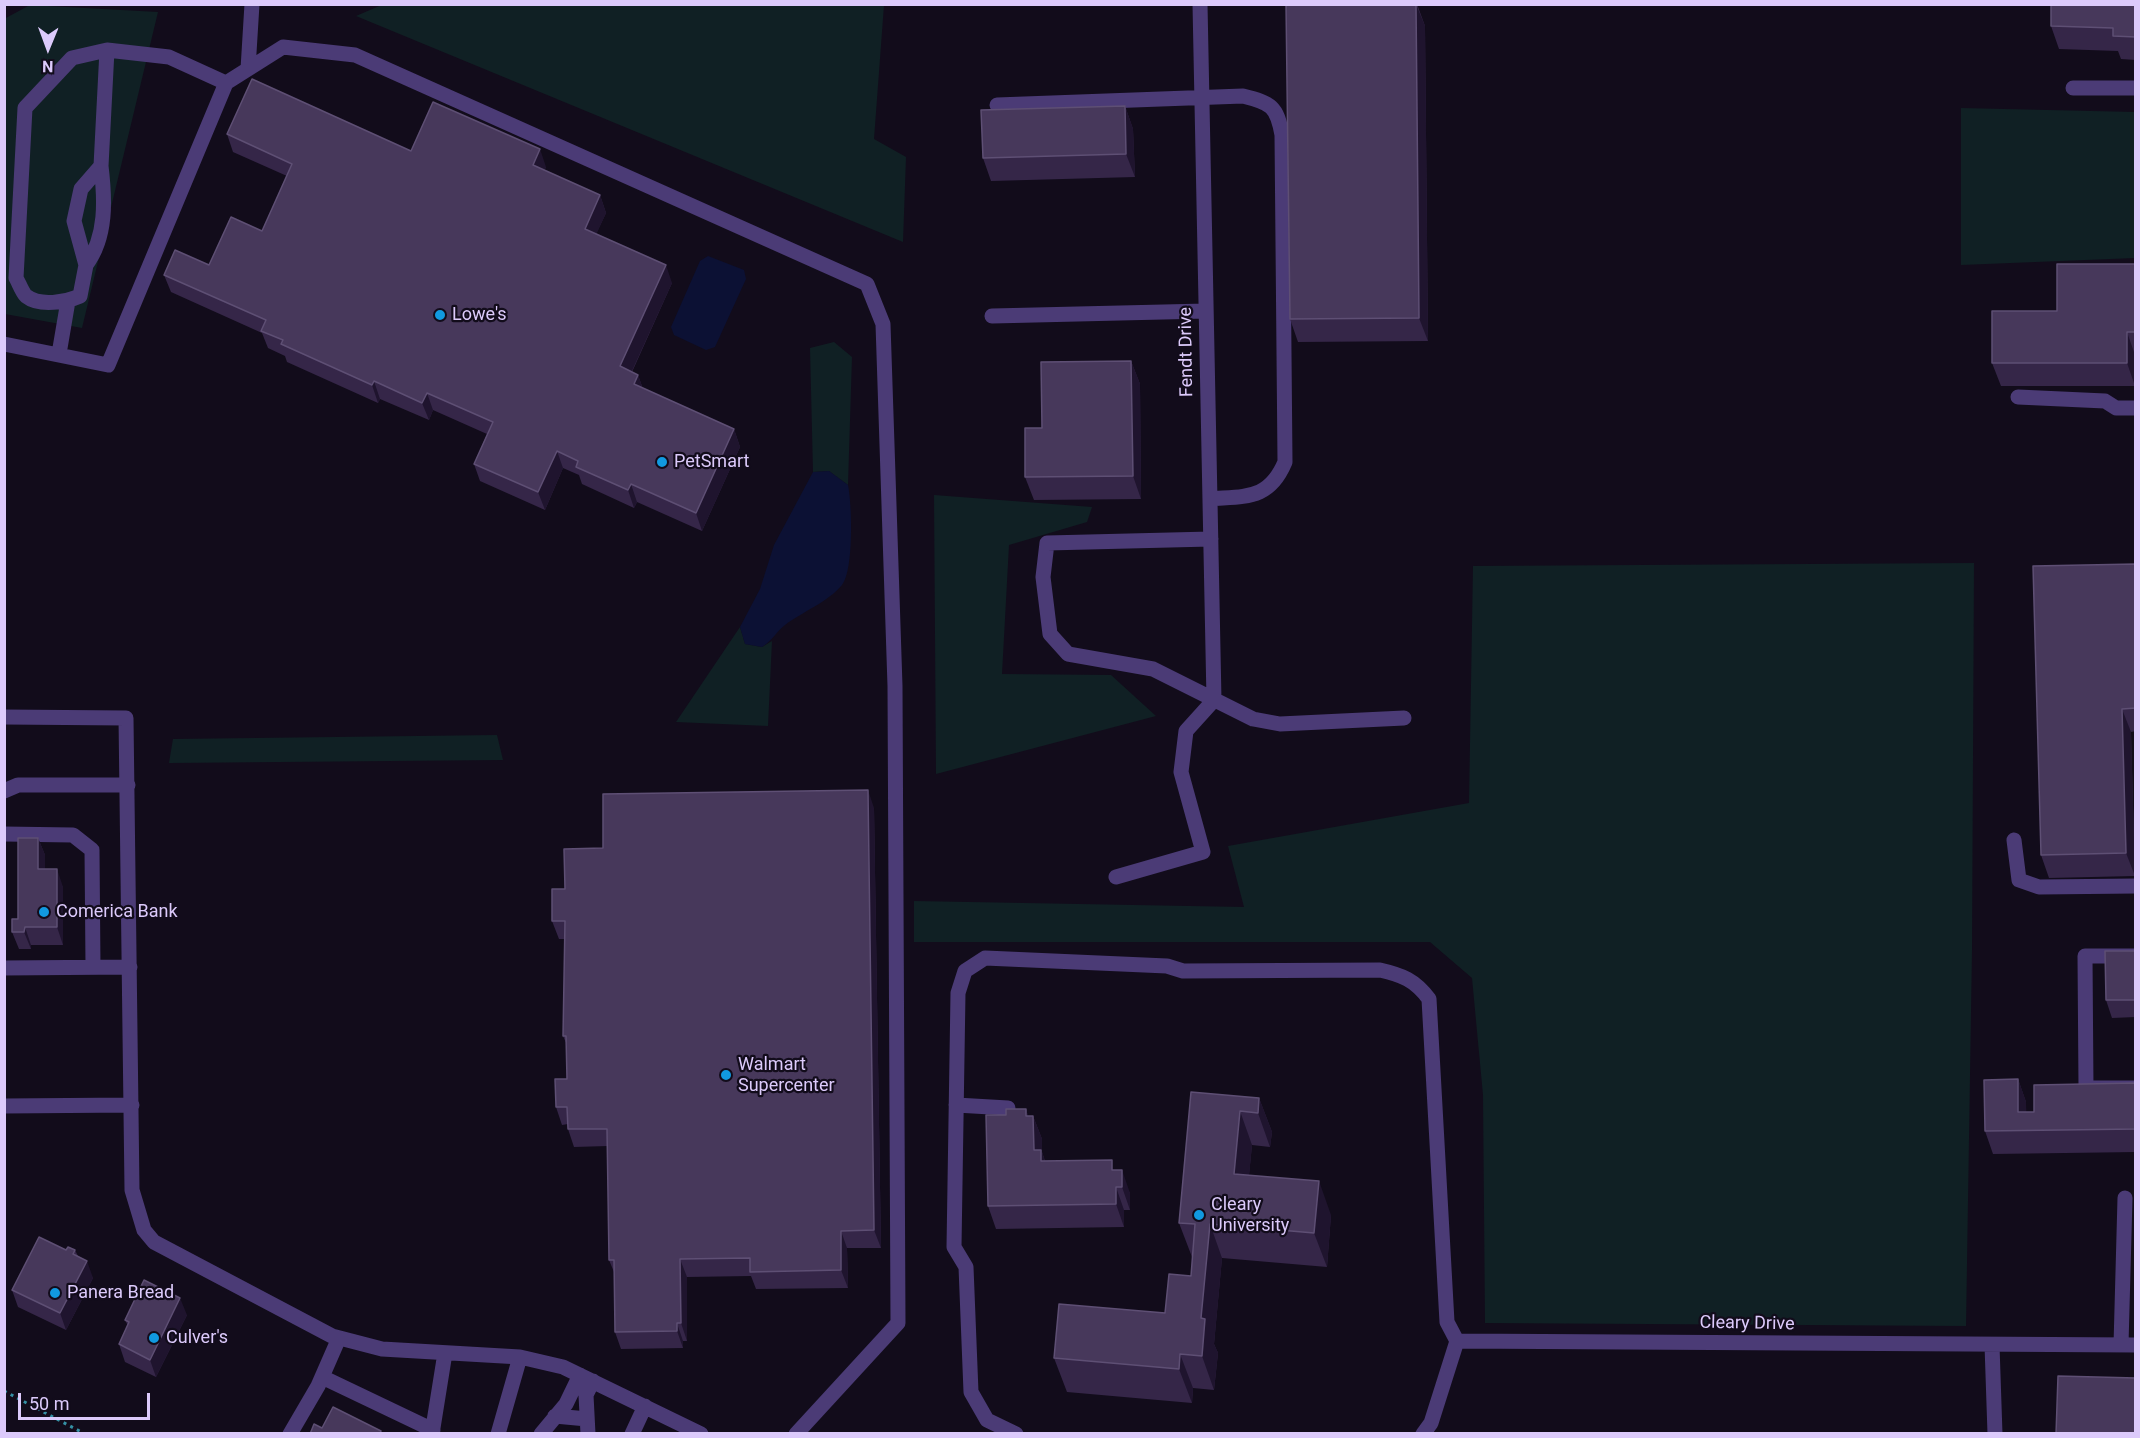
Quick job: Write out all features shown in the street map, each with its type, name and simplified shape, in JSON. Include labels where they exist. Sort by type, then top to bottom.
[{"type":"street","points":[[248,69],[252,4]]},
{"type":"street","name":"Fendt Drive","points":[[1200,4],[1214,699]]},
{"type":"street","points":[[4,344],[108,364],[226,83],[284,47],[355,55],[867,284],[883,324],[895,686],[898,1323],[796,1434]]},
{"type":"street","points":[[101,166],[81,189],[74,221],[86,265],[80,296],[68,301],[39,301],[26,295],[16,278],[25,108],[72,58],[107,50],[169,57],[226,83]]},
{"type":"street","points":[[86,265],[96,252],[104,212],[101,166],[107,50]]},
{"type":"street","points":[[2073,88],[2136,88]]},
{"type":"street","points":[[997,105],[1243,96],[1265,102],[1278,114],[1282,135],[1285,462],[1278,479],[1264,492],[1210,499]]},
{"type":"street","points":[[59,354],[68,301]]},
{"type":"street","points":[[992,316],[1206,311]]},
{"type":"street","points":[[2018,397],[2105,401],[2115,408],[2136,408]]},
{"type":"street","points":[[1211,539],[1047,543],[1043,577],[1050,634],[1068,654],[1153,669],[1253,720],[1280,724],[1404,718]]},
{"type":"street","points":[[1116,877],[1203,852],[1181,772],[1186,731],[1214,699]]},
{"type":"street","points":[[4,717],[126,718],[132,1190],[144,1230],[154,1242],[339,1338],[382,1349],[520,1357],[563,1366],[701,1434]]},
{"type":"street","points":[[4,791],[18,785],[128,785]]},
{"type":"street","points":[[4,834],[73,835],[92,850],[93,967]]},
{"type":"street","points":[[2014,840],[2019,880],[2039,887],[2136,886]]},
{"type":"street","points":[[2136,956],[2085,956],[2086,1088],[2136,1088]]},
{"type":"street","points":[[1016,1434],[987,1420],[971,1392],[966,1267],[954,1246],[958,993],[965,971],[985,958],[1167,966],[1183,971],[1380,970],[1403,975],[1418,984],[1429,999],[1447,1322],[1457,1341],[1431,1423],[1423,1434]]},
{"type":"street","points":[[4,968],[130,967]]},
{"type":"street","points":[[4,1106],[132,1105]]},
{"type":"street","points":[[956,1105],[1008,1108]]},
{"type":"street","points":[[2125,1198],[2129,1296],[2128,1345]]},
{"type":"street","points":[[290,1434],[322,1377],[339,1338]]},
{"type":"street","name":"Cleary Drive","points":[[1457,1341],[2128,1345]]},
{"type":"street","points":[[1992,1345],[1995,1434]]},
{"type":"street","points":[[322,1377],[433,1432],[445,1353]]},
{"type":"street","points":[[498,1434],[520,1357]]},
{"type":"street","points":[[542,1434],[586,1378]]},
{"type":"street","points":[[555,1416],[587,1426],[586,1378]]},
{"type":"street","points":[[632,1434],[645,1406]]},
{"type":"path","points":[[4,1391],[85,1434]]},
{"type":"shaded area","points":[[384,4],[884,5],[874,139],[906,157],[903,242],[356,16]]},
{"type":"shaded area","points":[[30,5],[158,12],[82,328],[5,314],[4,19]]},
{"type":"shaded area","points":[[1961,108],[2135,112],[2135,258],[1961,265]]},
{"type":"shaded area","points":[[708,256],[744,270],[746,279],[715,347],[706,350],[674,335],[671,327],[700,261]]},
{"type":"shaded area","points":[[834,342],[852,357],[848,485],[829,471],[813,472],[810,348]]},
{"type":"shaded area","points":[[829,471],[848,485],[851,536],[846,577],[836,591],[785,625],[762,647],[745,644],[740,627],[760,589],[774,545],[813,472]]},
{"type":"shaded area","points":[[934,495],[1092,507],[1087,522],[1009,545],[1002,674],[1111,675],[1156,716],[936,774]]},
{"type":"shaded area","points":[[1974,563],[1972,950],[1966,1326],[1485,1323],[1483,1095],[1472,978],[1430,942],[914,942],[914,901],[1244,907],[1228,846],[1469,803],[1473,566]]},
{"type":"shaded area","points":[[740,627],[745,644],[762,647],[772,641],[768,726],[676,722]]},
{"type":"shaded area","points":[[497,735],[503,760],[169,763],[173,739]]},
{"type":"building","points":[[1286,4],[1416,4],[1419,318],[1290,319]]},
{"type":"building","points":[[2051,4],[2136,4],[2136,37],[2113,36],[2113,28],[2051,26]]},
{"type":"building","name":"Lowe's","points":[[252,79],[411,151],[433,102],[540,149],[533,165],[600,195],[585,229],[666,265],[620,366],[638,375],[634,384],[734,429],[696,513],[631,484],[628,490],[576,467],[578,461],[557,451],[538,492],[474,464],[493,422],[427,393],[422,403],[374,381],[372,385],[281,344],[283,340],[261,331],[266,320],[164,275],[175,250],[209,265],[231,217],[262,231],[292,164],[227,134]]},
{"type":"building","points":[[1125,106],[1126,154],[983,158],[981,110]]},
{"type":"building","points":[[2057,264],[2136,264],[2136,332],[2127,332],[2127,363],[1992,363],[1992,311],[2057,311]]},
{"type":"building","points":[[1131,361],[1133,476],[1025,477],[1025,428],[1042,428],[1041,362]]},
{"type":"building","points":[[2136,564],[2136,708],[2122,709],[2126,853],[2041,855],[2033,566]]},
{"type":"building","name":"Walmart Supercenter","points":[[868,790],[874,1230],[841,1231],[841,1270],[750,1272],[750,1258],[680,1259],[681,1323],[677,1323],[677,1331],[615,1332],[614,1260],[609,1260],[607,1129],[568,1129],[567,1107],[556,1107],[555,1079],[567,1079],[566,1036],[563,1036],[565,921],[552,921],[552,889],[565,889],[564,849],[603,848],[603,794]]},
{"type":"building","name":"Comerica Bank","points":[[18,838],[38,838],[38,869],[57,869],[57,927],[25,927],[24,932],[12,932],[12,919],[18,919]]},
{"type":"building","points":[[2105,951],[2136,951],[2136,1000],[2106,1000]]},
{"type":"building","points":[[2018,1079],[2018,1112],[2034,1112],[2034,1085],[2136,1083],[2136,1129],[1985,1131],[1984,1080]]},
{"type":"building","points":[[1191,1092],[1259,1098],[1258,1113],[1240,1111],[1234,1174],[1319,1181],[1314,1233],[1210,1224],[1201,1318],[1205,1319],[1202,1356],[1180,1354],[1179,1369],[1054,1358],[1059,1304],[1165,1313],[1169,1274],[1191,1276],[1195,1224],[1179,1223]]},
{"type":"building","points":[[1006,1109],[1026,1109],[1026,1116],[1033,1116],[1034,1150],[1041,1150],[1041,1161],[1112,1160],[1112,1170],[1122,1170],[1122,1187],[1116,1187],[1116,1204],[988,1206],[986,1115],[1006,1115]]},
{"type":"building","points":[[39,1237],[66,1250],[68,1247],[75,1250],[73,1254],[87,1261],[60,1313],[12,1290]]},
{"type":"building","points":[[144,1280],[180,1298],[150,1360],[119,1344],[129,1322],[125,1320]]},
{"type":"building","points":[[2058,1376],[2136,1378],[2136,1434],[2056,1434]]},
{"type":"building","points":[[333,1407],[381,1431],[380,1434],[310,1434],[314,1424],[322,1428]]},
{"type":"place","name":"Lowe's","points":[[440,315]]},
{"type":"place","name":"PetSmart","points":[[662,462]]},
{"type":"place","name":"Comerica Bank","points":[[44,912]]},
{"type":"place","name":"Walmart Supercenter","points":[[726,1075]]},
{"type":"place","name":"Cleary University","points":[[1199,1215]]},
{"type":"place","name":"Panera Bread","points":[[55,1293]]},
{"type":"place","name":"Culver's","points":[[154,1338]]}]
